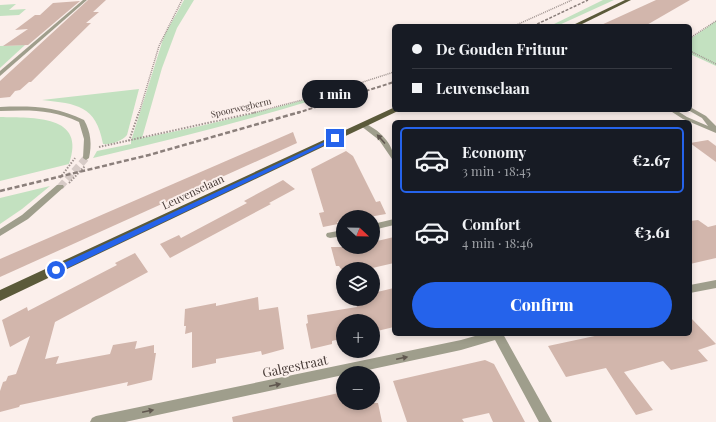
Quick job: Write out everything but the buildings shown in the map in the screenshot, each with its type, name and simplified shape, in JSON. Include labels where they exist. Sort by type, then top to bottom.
[{"type":"main road","points":[[578,24],[629,0]]},
{"type":"main road","name":"Leuvenselaan","points":[[0,296],[392,112]]},
{"type":"street","points":[[0,74],[85,0]]},
{"type":"street","points":[[0,109],[41,108],[56,110],[82,121],[87,130],[87,160]]},
{"type":"street","points":[[692,109],[704,117],[716,130]]},
{"type":"street","points":[[675,112],[690,120]]},
{"type":"street","points":[[692,121],[716,130]]},
{"type":"street","points":[[363,125],[377,134],[384,141],[392,155]]},
{"type":"street","points":[[0,233],[25,217],[61,185]]},
{"type":"street","points":[[380,225],[392,222]]},
{"type":"street","points":[[330,235],[336,234]]},
{"type":"street","points":[[692,289],[716,284]]},
{"type":"street","name":"Galgestraat","points":[[96,422],[461,346],[491,336]]},
{"type":"street","points":[[498,336],[546,422]]},
{"type":"path","points":[[129,141],[135,127],[155,56],[165,30],[182,0]]},
{"type":"path","points":[[518,24],[572,0]]},
{"type":"path","points":[[692,37],[716,21]]},
{"type":"path","points":[[692,52],[716,64]]},
{"type":"path","name":"Spoorwegberm","points":[[99,142],[96,147],[129,141],[289,104],[368,82],[392,73]]},
{"type":"path","points":[[61,185],[76,156]]},
{"type":"path","points":[[61,185],[87,160]]},
{"type":"green space","points":[[184,0],[194,0],[177,28],[162,68],[142,138],[227,120],[367,83],[231,124],[93,158],[97,151],[131,144],[164,36]]},
{"type":"green space","points":[[603,0],[614,0],[561,24],[554,24]]},
{"type":"green space","points":[[16,4],[9,10],[26,9],[19,15],[0,16],[0,5]]},
{"type":"green space","points":[[716,21],[716,66],[692,55],[692,38]]},
{"type":"green space","points":[[25,45],[0,68],[0,46]]},
{"type":"green space","points":[[139,89],[127,135],[119,141],[109,144],[103,144],[100,131],[95,121],[90,114],[83,109],[75,105],[42,100]]},
{"type":"green space","points":[[0,117],[41,119],[54,122],[64,127],[70,136],[73,148],[69,164],[0,181]]},
{"type":"green space","points":[[50,186],[22,209],[0,224],[0,198]]},
{"type":"tunnel","points":[[60,187],[86,158]]},
{"type":"railway","points":[[537,24],[588,0]]},
{"type":"railway","points":[[297,113],[392,83]]},
{"type":"railway","points":[[0,191],[149,155],[300,112]]},
{"type":"route","points":[[56,270],[335,138]]}]
